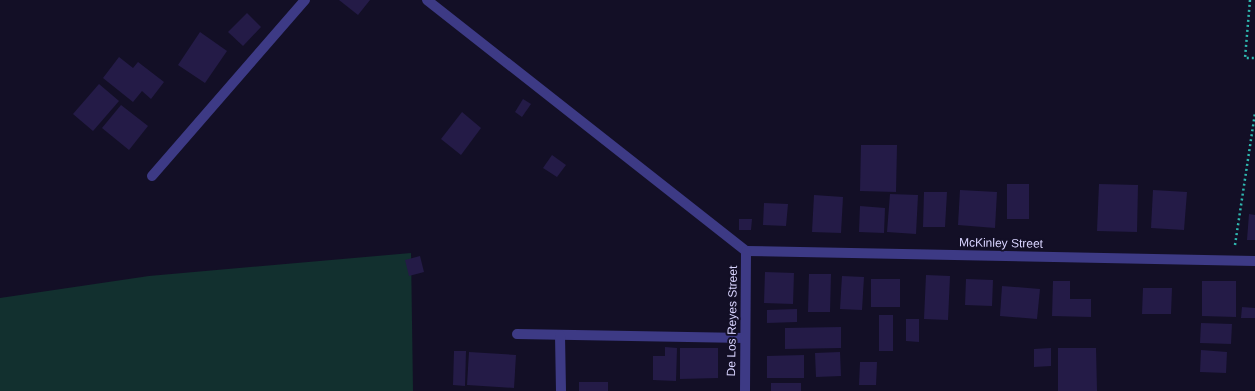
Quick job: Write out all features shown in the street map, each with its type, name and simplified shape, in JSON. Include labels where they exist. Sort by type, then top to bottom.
[{"type":"street","points":[[152,176],[305,0]]},
{"type":"street","points":[[427,0],[746,251]]},
{"type":"street","name":"McKinley Street","points":[[746,251],[1255,262]]},
{"type":"street","name":"De Los Reyes Street","points":[[744,391],[746,251]]},
{"type":"street","points":[[517,334],[745,338]]},
{"type":"street","points":[[560,335],[561,391]]},
{"type":"path","points":[[1250,0],[1245,58],[1255,58]]},
{"type":"path","points":[[1235,245],[1255,113]]},
{"type":"green space","points":[[411,253],[413,391],[0,391],[0,298],[149,276]]},
{"type":"building","points":[[339,0],[370,0],[358,15]]},
{"type":"building","points":[[247,13],[261,27],[243,46],[228,32]]},
{"type":"building","points":[[200,32],[227,51],[205,83],[178,65]]},
{"type":"building","points":[[119,57],[133,68],[138,62],[164,82],[151,99],[142,91],[133,102],[103,78]]},
{"type":"building","points":[[99,84],[119,101],[93,131],[73,114]]},
{"type":"building","points":[[523,99],[531,104],[522,117],[515,112]]},
{"type":"building","points":[[121,105],[148,126],[129,150],[102,128]]},
{"type":"building","points":[[462,112],[481,128],[461,155],[441,139]]},
{"type":"building","points":[[861,145],[897,145],[896,192],[860,191]]},
{"type":"building","points":[[552,155],[566,165],[557,177],[543,168]]},
{"type":"building","points":[[1007,184],[1029,184],[1029,219],[1007,219]]},
{"type":"building","points":[[1099,184],[1138,185],[1137,232],[1097,231]]},
{"type":"building","points":[[960,190],[997,192],[995,228],[958,225]]},
{"type":"building","points":[[1153,190],[1187,192],[1184,230],[1151,228]]},
{"type":"building","points":[[924,192],[947,192],[945,227],[923,227]]},
{"type":"building","points":[[890,194],[918,195],[916,234],[887,232]]},
{"type":"building","points":[[814,195],[843,197],[841,233],[812,232]]},
{"type":"building","points":[[764,203],[788,204],[786,226],[763,225]]},
{"type":"building","points":[[860,206],[885,208],[884,233],[859,232]]},
{"type":"building","points":[[1249,214],[1255,215],[1255,240],[1247,240]]},
{"type":"building","points":[[739,219],[752,219],[751,230],[739,230]]},
{"type":"building","points":[[420,256],[424,272],[409,276],[405,260]]},
{"type":"building","points":[[765,272],[794,273],[793,304],[764,303]]},
{"type":"building","points":[[809,274],[831,274],[830,312],[808,312]]},
{"type":"building","points":[[926,275],[950,276],[948,320],[924,319]]},
{"type":"building","points":[[842,276],[864,277],[862,310],[840,309]]},
{"type":"building","points":[[871,279],[900,279],[900,307],[871,307]]},
{"type":"building","points":[[966,279],[993,280],[992,306],[965,305]]},
{"type":"building","points":[[1053,281],[1070,281],[1070,299],[1091,299],[1091,317],[1052,316]]},
{"type":"building","points":[[1202,281],[1236,281],[1236,317],[1202,316]]},
{"type":"building","points":[[1002,286],[1040,289],[1037,319],[1000,316]]},
{"type":"building","points":[[1143,288],[1172,288],[1171,314],[1142,314]]},
{"type":"building","points":[[1242,307],[1255,308],[1255,318],[1241,318]]},
{"type":"building","points":[[797,309],[797,322],[767,323],[767,310]]},
{"type":"building","points":[[879,315],[893,315],[893,351],[879,351]]},
{"type":"building","points":[[906,319],[919,319],[919,342],[906,341]]},
{"type":"building","points":[[1201,323],[1232,324],[1231,344],[1200,343]]},
{"type":"building","points":[[841,327],[841,348],[785,349],[785,328]]},
{"type":"building","points":[[665,347],[677,348],[676,381],[653,380],[653,356],[665,356]]},
{"type":"building","points":[[680,348],[718,348],[718,378],[680,379]]},
{"type":"building","points":[[1051,348],[1051,366],[1034,367],[1034,349]]},
{"type":"building","points":[[1058,348],[1096,348],[1097,391],[1058,391]]},
{"type":"building","points":[[1201,350],[1227,352],[1226,373],[1200,372]]},
{"type":"building","points":[[454,351],[466,351],[465,386],[453,385]]},
{"type":"building","points":[[469,352],[516,355],[514,388],[467,385]]},
{"type":"building","points":[[840,352],[841,376],[816,377],[815,353]]},
{"type":"building","points":[[804,355],[804,378],[767,378],[767,356]]},
{"type":"building","points":[[860,362],[877,362],[876,385],[859,385]]},
{"type":"building","points":[[579,382],[608,382],[608,391],[579,391]]},
{"type":"building","points":[[771,383],[801,383],[801,391],[771,391]]}]
